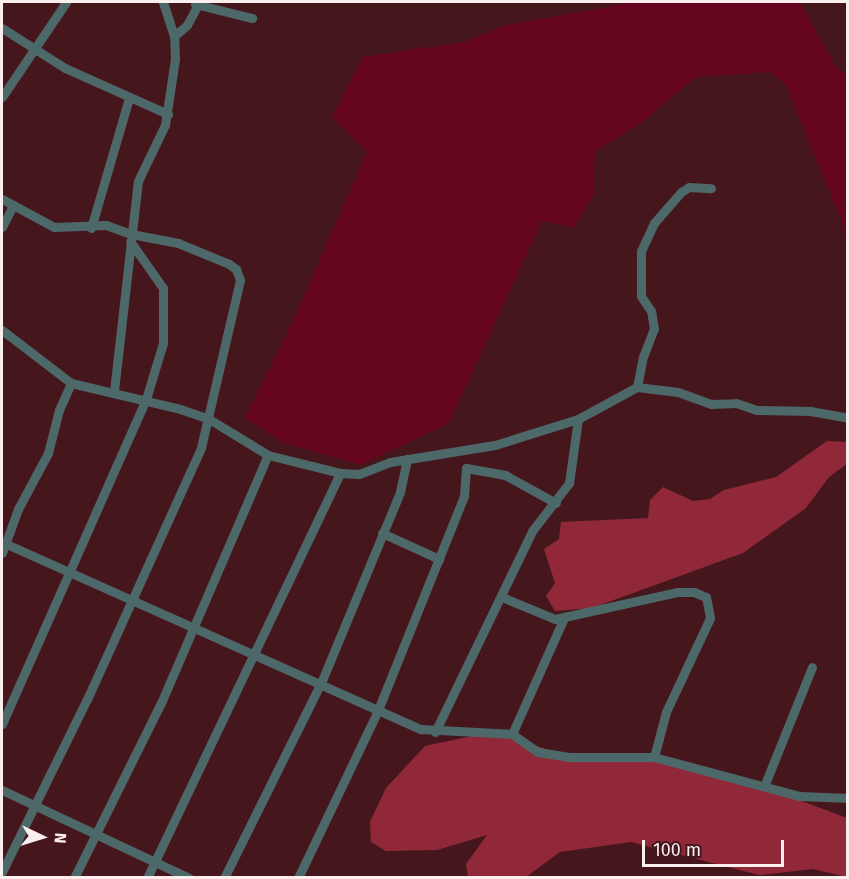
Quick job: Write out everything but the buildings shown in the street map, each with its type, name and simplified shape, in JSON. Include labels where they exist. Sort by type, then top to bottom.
[{"type":"street","points":[[2,97],[32,48],[66,2]]},
{"type":"street","points":[[114,391],[138,181],[160,141],[168,114],[174,36],[163,2]]},
{"type":"street","points":[[174,36],[187,25],[197,2],[252,18]]},
{"type":"street","points":[[2,28],[65,68],[168,114]]},
{"type":"street","points":[[91,228],[129,98]]},
{"type":"street","points":[[637,387],[643,357],[654,329],[651,311],[641,296],[641,251],[654,223],[681,192],[689,187],[711,188]]},
{"type":"street","points":[[2,200],[14,205],[32,219],[54,227],[91,228]]},
{"type":"street","points":[[2,227],[14,205]]},
{"type":"street","points":[[2,872],[33,803],[87,699],[201,448],[240,274],[228,264],[178,243],[130,238],[106,225],[95,223],[91,228]]},
{"type":"street","points":[[2,724],[146,399],[163,343],[164,288],[130,238]]},
{"type":"street","points":[[2,330],[71,382],[146,399],[208,419],[268,455],[340,474],[359,474],[407,459],[466,451],[578,419],[637,387],[678,392],[711,404],[736,403],[756,410],[810,411],[848,418]]},
{"type":"street","points":[[71,382],[48,453],[2,546],[133,600],[378,710],[435,732],[512,734],[538,752],[569,757],[654,757],[765,784],[800,796],[848,798]]},
{"type":"street","points":[[435,732],[532,531],[556,503],[573,469],[578,419]]},
{"type":"street","points":[[298,878],[378,710],[464,496],[466,451]]},
{"type":"street","points":[[74,878],[94,833],[161,703],[268,455]]},
{"type":"street","points":[[224,878],[321,683],[403,484],[407,459]]},
{"type":"street","points":[[466,468],[505,475],[556,503]]},
{"type":"street","points":[[147,878],[340,474]]},
{"type":"street","points":[[382,533],[439,559]]},
{"type":"street","points":[[502,597],[547,618],[564,618],[678,592],[694,592],[706,597],[710,618],[666,712],[654,757]]},
{"type":"street","points":[[512,734],[564,618]]},
{"type":"street","points":[[765,784],[812,667]]},
{"type":"street","points":[[2,790],[189,878]]},
{"type":"shaded area","points":[[634,2],[800,2],[836,68],[847,75],[847,257],[842,222],[785,84],[770,72],[696,77],[641,123],[595,151],[593,195],[574,228],[542,221],[449,423],[361,465],[284,443],[245,418],[291,325],[367,152],[332,117],[362,57],[464,42],[506,25]]},
{"type":"shaded area","points":[[827,441],[847,442],[847,464],[829,477],[806,508],[743,553],[592,608],[555,611],[546,596],[555,583],[544,549],[559,539],[561,522],[648,518],[650,500],[663,487],[693,501],[710,499],[724,490],[776,477]]},
{"type":"shaded area","points":[[477,735],[514,739],[579,759],[656,761],[767,788],[847,818],[847,877],[813,869],[759,875],[631,842],[560,852],[526,877],[468,877],[466,864],[487,835],[437,850],[386,851],[371,842],[370,822],[386,788],[425,746]]}]
